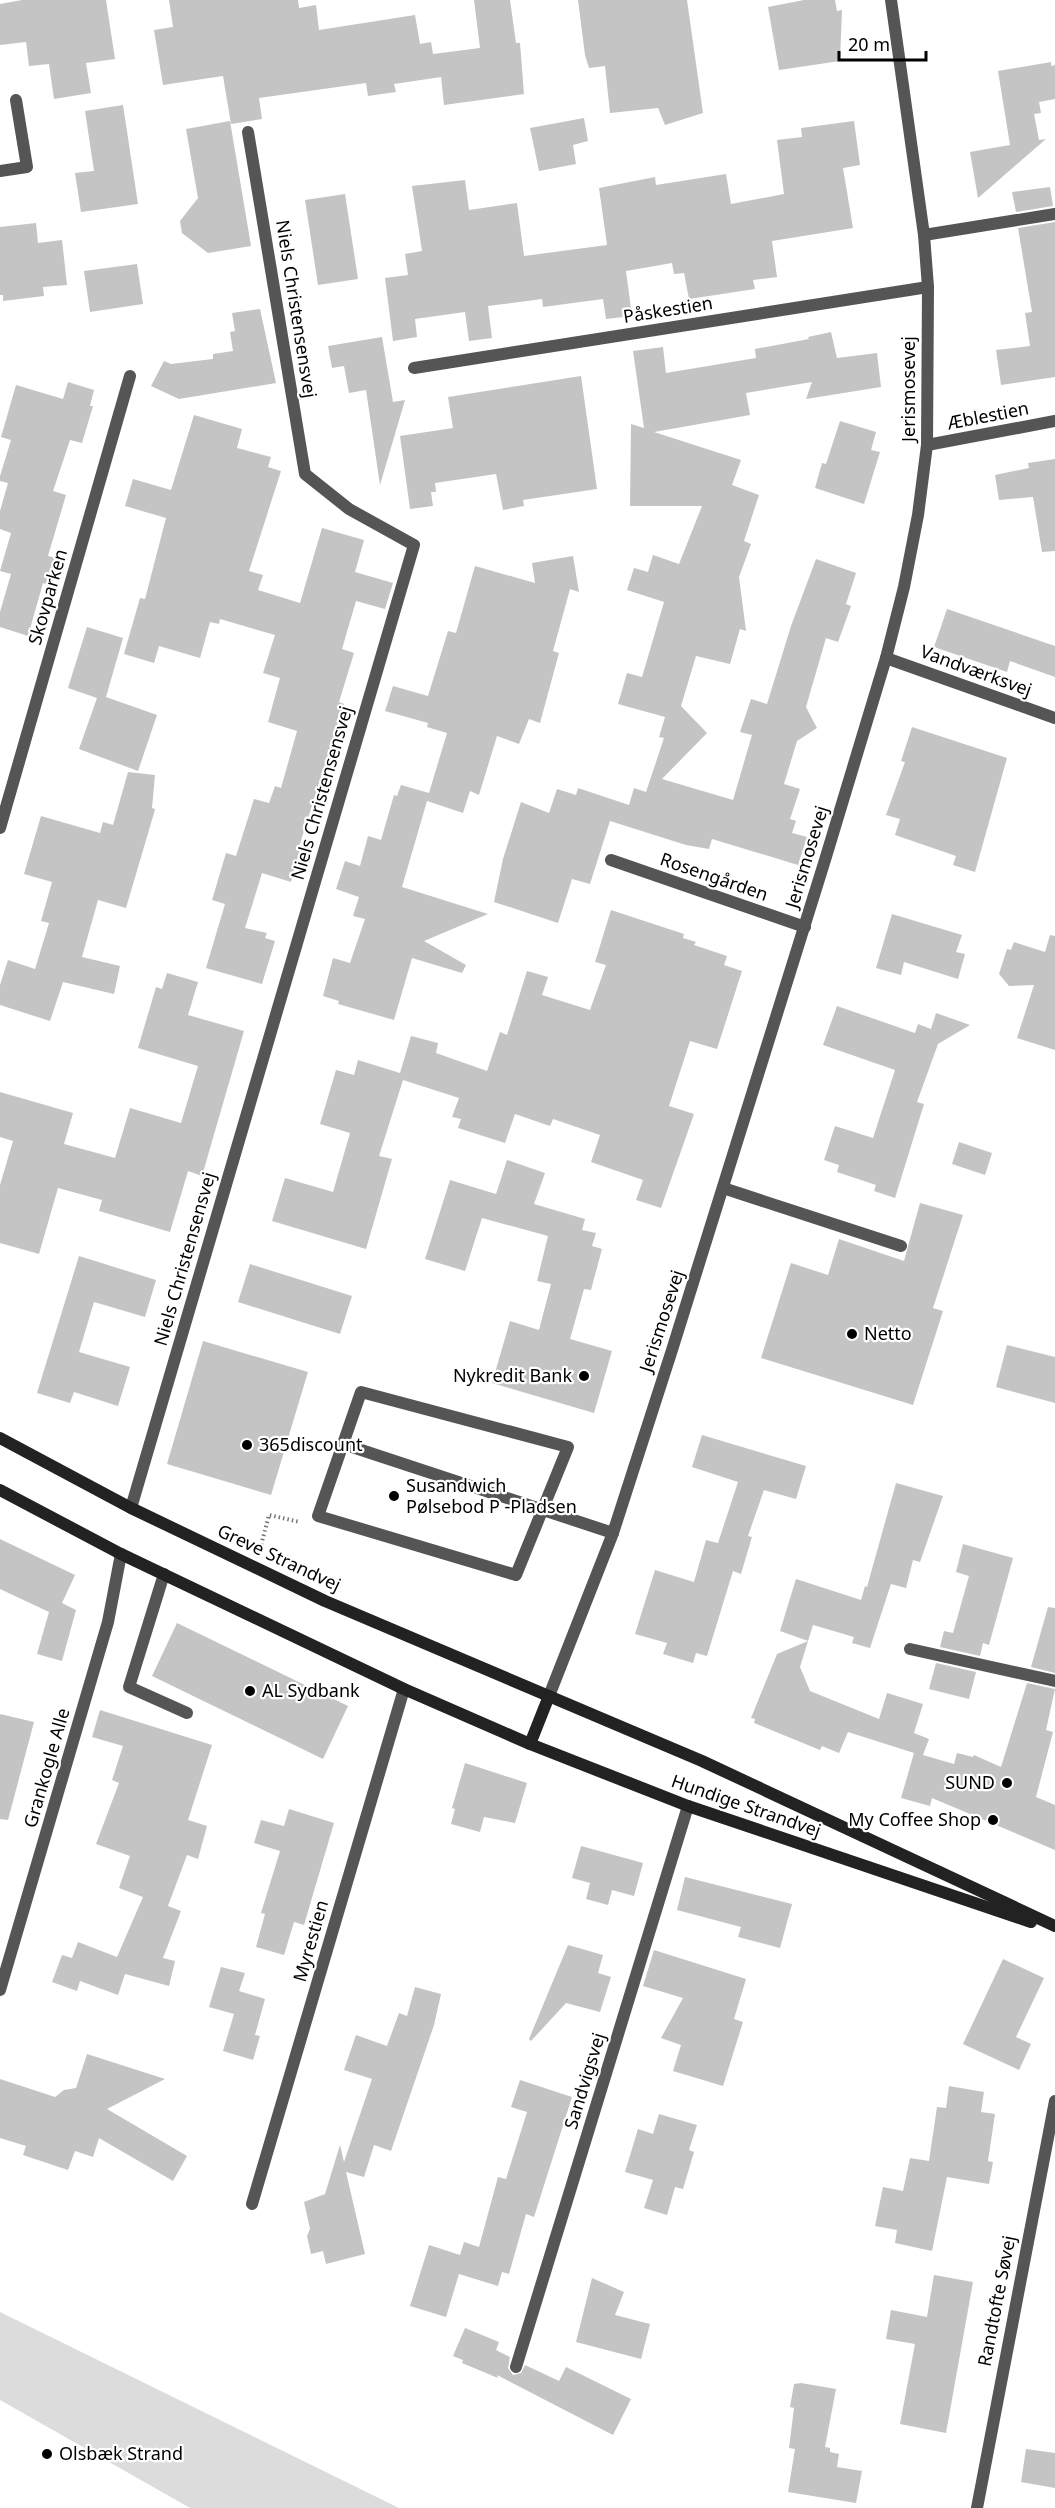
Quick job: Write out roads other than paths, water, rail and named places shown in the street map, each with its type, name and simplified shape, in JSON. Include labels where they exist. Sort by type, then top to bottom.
[{"type":"main road","name":"Greve Strandvej","points":[[0,1438],[131,1508],[325,1601],[549,1696]]},
{"type":"main road","points":[[0,1490],[121,1554],[404,1689],[530,1744],[549,1696]]},
{"type":"main road","name":"Hundige Strandvej","points":[[549,1696],[702,1761],[1055,1928]]},
{"type":"main road","name":"Hundige Strandvej","points":[[530,1744],[688,1806],[1055,1928]]},
{"type":"street","name":"Jerismosevej","points":[[549,1696],[613,1533],[805,927],[886,658],[918,515],[927,445],[928,287],[924,235],[891,0]]},
{"type":"street","points":[[0,171],[27,167],[16,100]]},
{"type":"street","name":"Niels Christensensvej","points":[[131,1508],[414,545],[349,509],[305,474],[248,132]]},
{"type":"street","points":[[924,235],[1055,213]]},
{"type":"street","name":"Påskestien","points":[[414,368],[928,287]]},
{"type":"street","name":"Skovparken","points":[[0,828],[130,376]]},
{"type":"street","name":"Æblestien","points":[[927,445],[1055,422]]},
{"type":"street","name":"Vandværksvej","points":[[886,658],[1055,718]]},
{"type":"street","name":"Rosengården","points":[[610,860],[805,927]]},
{"type":"street","points":[[723,1188],[901,1246]]},
{"type":"street","points":[[361,1392],[568,1447],[543,1510],[516,1575],[318,1516],[361,1392]]},
{"type":"street","points":[[343,1444],[613,1533]]},
{"type":"street","name":"Grankogle Alle","points":[[0,1990],[108,1622],[121,1554]]},
{"type":"street","points":[[164,1574],[129,1687],[187,1713]]},
{"type":"street","points":[[910,1649],[1055,1681]]},
{"type":"street","name":"Myrestien","points":[[252,2204],[404,1689]]},
{"type":"street","name":"Sandvigsvej","points":[[516,2367],[688,1806]]},
{"type":"street","name":"Randtofte Søvej","points":[[978,2508],[1055,2102]]},
{"type":"place","name":"Netto","points":[[852,1334]]},
{"type":"place","name":"Nykredit Bank","points":[[584,1376]]},
{"type":"place","name":"365discount","points":[[247,1445]]},
{"type":"place","name":"Susandwich Pølsebod P -Pladsen","points":[[394,1496]]},
{"type":"place","name":"AL Sydbank","points":[[250,1691]]},
{"type":"place","name":"SUND","points":[[1007,1783]]},
{"type":"place","name":"My Coffee Shop","points":[[993,1820]]},
{"type":"place","name":"Olsbæk Strand","points":[[47,2454]]}]
